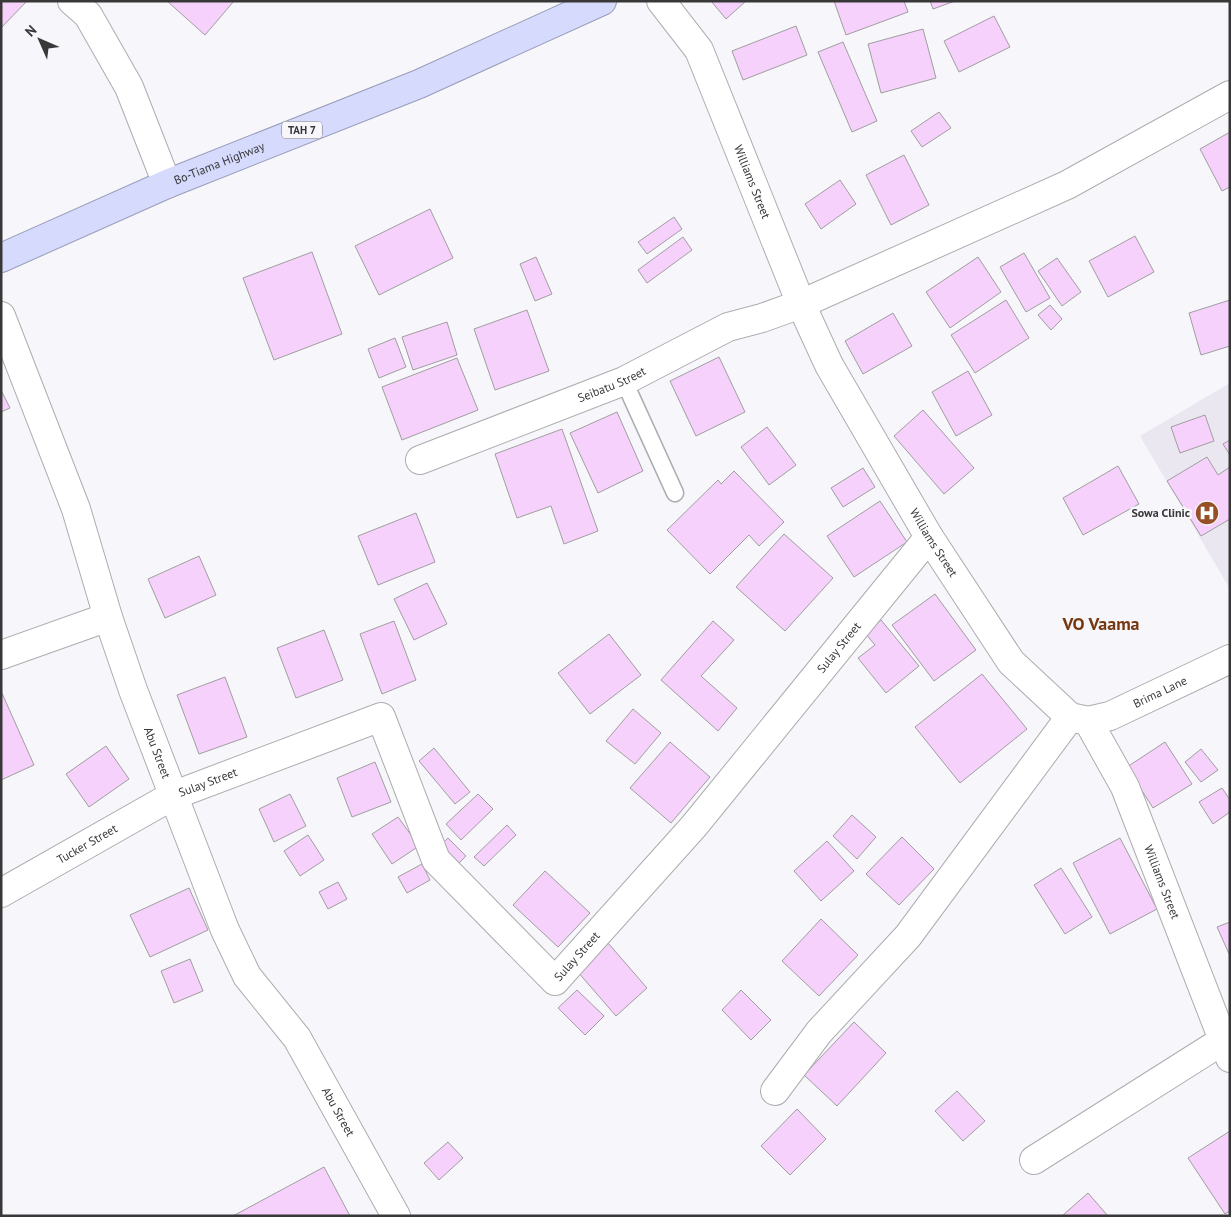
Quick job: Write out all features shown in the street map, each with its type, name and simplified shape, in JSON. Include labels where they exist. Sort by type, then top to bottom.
[{"type":"highway","name":"Bo-Tiama Highway","points":[[1,258],[167,184],[419,84],[602,1]]},
{"type":"street","points":[[72,1],[88,15],[129,87],[167,184]]},
{"type":"street","name":"Williams Street","points":[[661,1],[699,50],[800,304],[829,365],[929,537],[1011,662],[1079,719],[1125,787],[1227,1045]]},
{"type":"street","name":"Seibatu Street","points":[[420,460],[624,381],[728,326],[762,318],[800,304],[1067,185],[1230,95]]},
{"type":"street","name":"Abu Street","points":[[1,316],[76,509],[108,617],[133,690],[172,796],[225,930],[247,976],[297,1038],[396,1216]]},
{"type":"street","name":"Sulay Street","points":[[172,796],[381,717],[436,860],[554,980],[694,826],[929,537]]},
{"type":"street","points":[[1,655],[108,617]]},
{"type":"street","name":"Brima Lane","points":[[1079,719],[1110,716],[1230,659]]},
{"type":"street","points":[[774,1091],[819,1032],[908,936],[1079,719]]},
{"type":"street","name":"Tucker Street","points":[[1,893],[172,796]]},
{"type":"street","points":[[1034,1160],[1227,1045]]},
{"type":"lane","points":[[624,381],[675,493]]},
{"type":"shaded area","name":"Sowa Clinic","points":[[1230,383],[1230,589],[1140,436]]},
{"type":"building","points":[[1,1],[27,1],[1,28]]},
{"type":"building","points":[[167,1],[234,1],[205,35]]},
{"type":"building","points":[[711,1],[746,1],[726,19]]},
{"type":"building","points":[[834,1],[904,1],[908,12],[846,35]]},
{"type":"building","points":[[930,1],[955,1],[933,9]]},
{"type":"building","points":[[994,16],[1010,47],[959,72],[944,41]]},
{"type":"building","points":[[796,26],[807,55],[743,80],[732,51]]},
{"type":"building","points":[[923,29],[936,78],[881,93],[868,44]]},
{"type":"building","points":[[843,42],[877,121],[852,132],[818,52]]},
{"type":"building","points":[[939,112],[951,128],[922,147],[911,131]]},
{"type":"building","points":[[1230,132],[1230,187],[1222,191],[1200,149]]},
{"type":"building","points":[[904,155],[929,205],[891,225],[866,175]]},
{"type":"building","points":[[840,180],[856,204],[821,229],[805,204]]},
{"type":"building","points":[[430,209],[453,258],[379,295],[355,246]]},
{"type":"building","points":[[674,217],[682,229],[647,254],[638,242]]},
{"type":"building","points":[[1135,236],[1154,272],[1108,297],[1089,261]]},
{"type":"building","points":[[683,237],[692,250],[647,283],[638,270]]},
{"type":"building","points":[[312,252],[342,334],[274,360],[243,278]]},
{"type":"building","points":[[1024,253],[1050,298],[1026,312],[1000,267]]},
{"type":"building","points":[[536,257],[552,294],[535,301],[520,264]]},
{"type":"building","points":[[978,257],[1001,292],[950,328],[926,292]]},
{"type":"building","points":[[1057,258],[1081,292],[1062,306],[1038,271]]},
{"type":"building","points":[[1006,300],[1029,338],[975,373],[951,335]]},
{"type":"building","points":[[1230,300],[1230,346],[1201,355],[1189,313]]},
{"type":"building","points":[[1050,305],[1062,319],[1051,330],[1038,315]]},
{"type":"building","points":[[527,310],[549,371],[495,390],[474,329]]},
{"type":"building","points":[[893,313],[912,346],[863,374],[845,341]]},
{"type":"building","points":[[447,322],[457,355],[413,370],[402,337]]},
{"type":"building","points":[[395,338],[406,367],[379,378],[368,349]]},
{"type":"building","points":[[719,357],[745,412],[696,436],[670,381]]},
{"type":"building","points":[[457,358],[478,410],[402,440],[382,387]]},
{"type":"building","points":[[968,371],[992,415],[956,436],[932,392]]},
{"type":"building","points":[[1,390],[10,408],[1,412]]},
{"type":"building","points":[[923,410],[974,468],[944,494],[894,436]]},
{"type":"building","points":[[617,412],[643,471],[598,493],[570,433]]},
{"type":"building","points":[[1205,415],[1214,441],[1180,453],[1171,427]]},
{"type":"building","points":[[767,427],[796,465],[769,485],[741,447]]},
{"type":"building","points":[[562,429],[598,531],[564,544],[551,506],[517,518],[495,454]]},
{"type":"building","points":[[1230,440],[1230,455],[1223,444]]},
{"type":"building","points":[[1207,457],[1218,475],[1230,467],[1230,519],[1201,536],[1167,481]]},
{"type":"building","points":[[1118,466],[1139,504],[1083,535],[1063,498]]},
{"type":"building","points":[[863,468],[875,487],[843,507],[831,488]]},
{"type":"building","points":[[734,471],[784,522],[759,546],[749,535],[710,574],[667,530],[718,480],[721,484]]},
{"type":"building","points":[[880,501],[907,542],[854,577],[827,536]]},
{"type":"building","points":[[416,513],[435,562],[378,585],[358,536]]},
{"type":"building","points":[[784,534],[833,578],[785,631],[736,587]]},
{"type":"building","points":[[199,556],[216,595],[165,618],[148,579]]},
{"type":"building","points":[[427,583],[447,624],[414,640],[394,599]]},
{"type":"building","points":[[935,594],[976,650],[934,681],[892,625]]},
{"type":"building","points":[[881,620],[919,666],[886,693],[858,658],[875,645],[865,633]]},
{"type":"building","points":[[394,621],[416,680],[382,694],[360,634]]},
{"type":"building","points":[[713,621],[734,640],[701,676],[737,708],[718,731],[661,680]]},
{"type":"building","points":[[324,630],[343,680],[296,698],[277,648]]},
{"type":"building","points":[[609,634],[641,675],[590,714],[558,673]]},
{"type":"building","points":[[982,674],[1027,729],[960,783],[915,727]]},
{"type":"building","points":[[225,677],[247,737],[199,754],[177,695]]},
{"type":"building","points":[[1,691],[34,765],[1,780]]},
{"type":"building","points":[[633,709],[661,733],[635,764],[606,741]]},
{"type":"building","points":[[670,742],[710,777],[671,823],[630,788]]},
{"type":"building","points":[[1165,742],[1192,784],[1153,808],[1127,767]]},
{"type":"building","points":[[106,746],[129,779],[89,807],[66,774]]},
{"type":"building","points":[[434,748],[470,792],[455,804],[419,761]]},
{"type":"building","points":[[1201,749],[1218,770],[1201,782],[1185,762]]},
{"type":"building","points":[[375,762],[391,802],[352,817],[337,778]]},
{"type":"building","points":[[1222,788],[1230,800],[1230,812],[1213,824],[1199,802]]},
{"type":"building","points":[[290,794],[306,826],[274,842],[259,809]]},
{"type":"building","points":[[478,794],[493,809],[461,840],[446,824]]},
{"type":"building","points":[[852,815],[876,837],[857,859],[833,836]]},
{"type":"building","points":[[398,817],[419,846],[392,864],[372,834]]},
{"type":"building","points":[[507,825],[516,835],[484,866],[474,857]]},
{"type":"building","points":[[308,835],[324,860],[300,876],[284,851]]},
{"type":"building","points":[[902,837],[934,869],[899,905],[866,874]]},
{"type":"building","points":[[448,838],[466,856],[456,866],[438,848]]},
{"type":"building","points":[[1120,838],[1157,909],[1110,934],[1073,863]]},
{"type":"building","points":[[827,841],[854,871],[821,901],[794,871]]},
{"type":"building","points":[[422,864],[430,880],[407,893],[398,877]]},
{"type":"building","points":[[1061,868],[1092,917],[1065,934],[1034,885]]},
{"type":"building","points":[[545,871],[590,913],[558,947],[513,905]]},
{"type":"building","points":[[338,882],[347,899],[328,909],[319,892]]},
{"type":"building","points":[[189,888],[208,930],[150,957],[130,915]]},
{"type":"building","points":[[821,919],[858,955],[819,996],[782,961]]},
{"type":"building","points":[[1230,922],[1230,956],[1217,927]]},
{"type":"building","points":[[608,943],[647,988],[616,1016],[577,971]]},
{"type":"building","points":[[190,959],[203,991],[174,1003],[161,971]]},
{"type":"building","points":[[577,990],[604,1016],[585,1035],[558,1008]]},
{"type":"building","points":[[741,990],[771,1020],[751,1040],[722,1010]]},
{"type":"building","points":[[854,1022],[886,1053],[837,1106],[804,1075]]},
{"type":"building","points":[[957,1091],[985,1121],[963,1141],[935,1111]]},
{"type":"building","points":[[797,1109],[826,1139],[790,1175],[761,1146]]},
{"type":"building","points":[[1230,1131],[1230,1211],[1225,1214],[1188,1158]]},
{"type":"building","points":[[448,1142],[463,1158],[439,1180],[424,1163]]},
{"type":"building","points":[[324,1167],[350,1216],[233,1216]]},
{"type":"building","points":[[1088,1193],[1108,1216],[1062,1216]]},
{"type":"place","name":"Sowa Clinic","points":[[1207,513]]},
{"type":"district","name":"VO Vaama","points":[[1101,624]]}]
